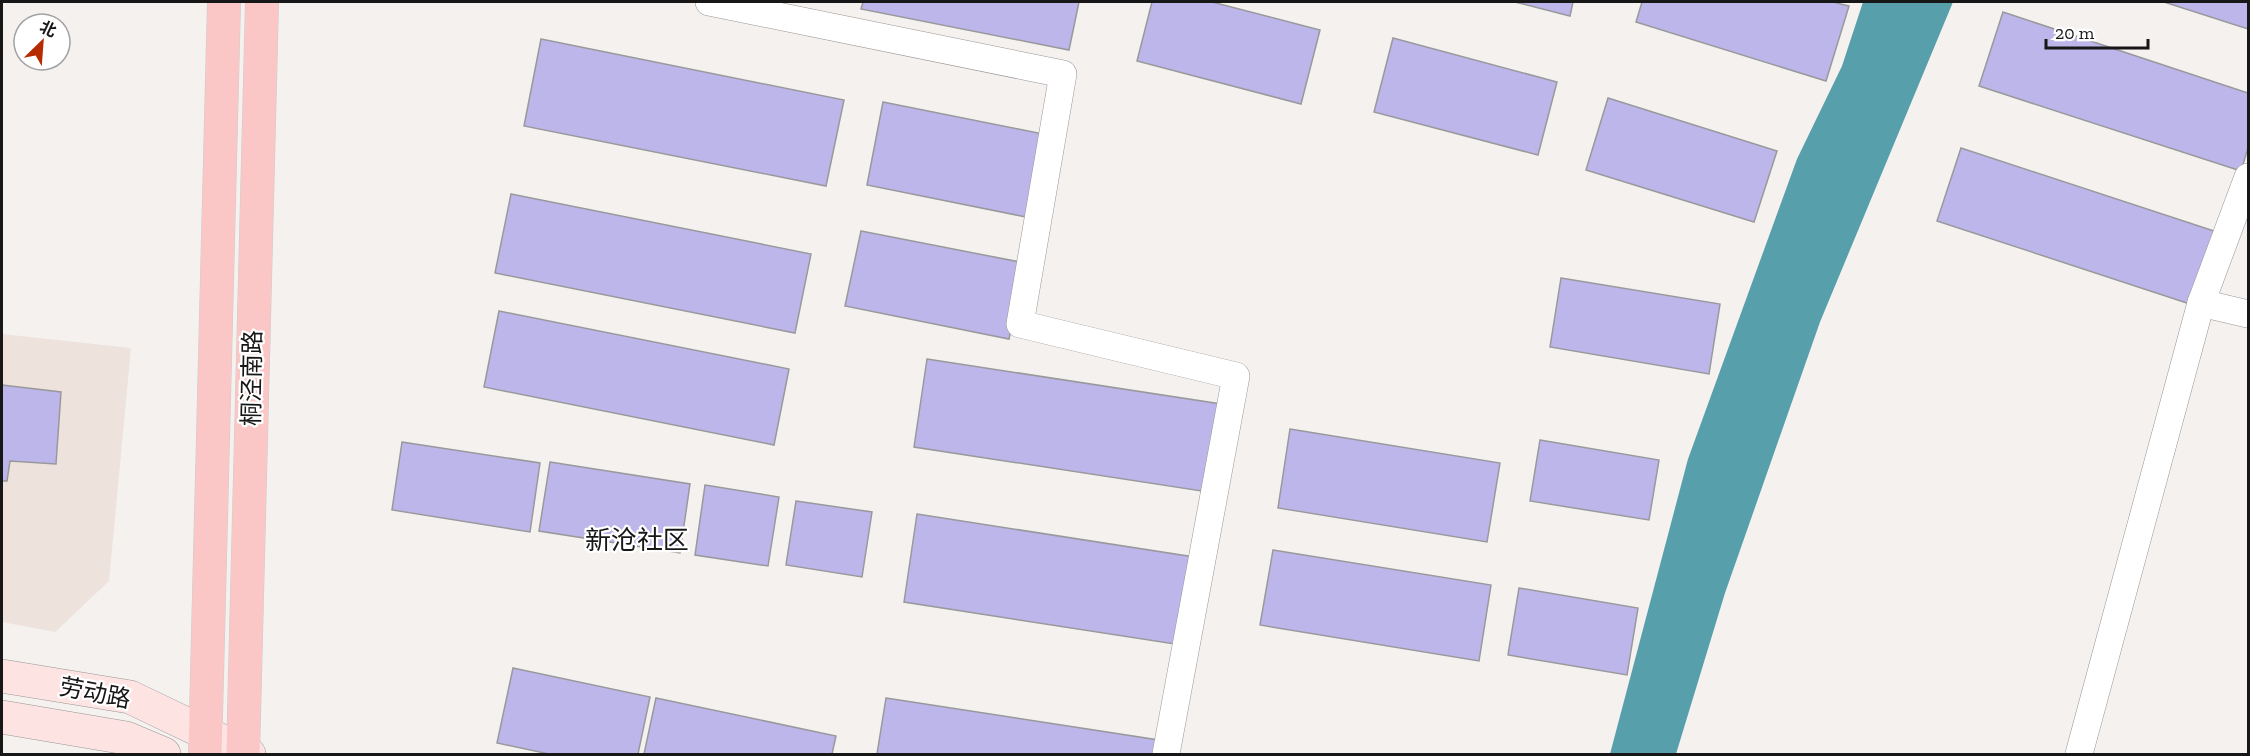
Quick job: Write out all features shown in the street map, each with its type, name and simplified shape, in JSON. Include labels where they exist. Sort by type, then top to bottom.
[{"type":"main road","name":"桐泾南路","points":[[205,744],[224,2]]},
{"type":"main road","name":"桐泾南路","points":[[245,754],[262,2]]},
{"type":"main road","name":"劳动路","points":[[2,676],[130,697],[205,744],[245,754]]},
{"type":"main road","name":"劳动路","points":[[2,717],[126,738],[164,754]]},
{"type":"street","points":[[709,2],[1063,74],[1020,324],[1236,376],[1166,754]]},
{"type":"street","points":[[2079,754],[2201,303],[2248,177]]},
{"type":"street","points":[[2201,303],[2248,314]]},
{"type":"shaded area","points":[[2,334],[131,348],[109,581],[55,632],[2,622]]},
{"type":"water","points":[[1863,2],[1953,2],[1820,322],[1725,593],[1676,754],[1610,754],[1688,459],[1797,159],[1842,66]]},
{"type":"building","points":[[863,2],[1079,2],[1069,50],[861,9]]},
{"type":"building","points":[[1152,2],[1212,2],[1320,30],[1301,104],[1137,61]]},
{"type":"building","points":[[1515,2],[1573,2],[1570,16]]},
{"type":"building","points":[[1642,2],[1833,2],[1849,6],[1826,81],[1636,22]]},
{"type":"building","points":[[2164,2],[2248,2],[2248,29]]},
{"type":"building","points":[[2003,12],[2248,93],[2248,148],[2241,171],[1979,86]]},
{"type":"building","points":[[1393,38],[1557,82],[1538,155],[1374,112]]},
{"type":"building","points":[[541,39],[844,100],[826,186],[524,126]]},
{"type":"building","points":[[1608,98],[1777,151],[1754,222],[1586,170]]},
{"type":"building","points":[[883,102],[1043,134],[1026,217],[867,185]]},
{"type":"building","points":[[1961,148],[2217,232],[2193,305],[1937,221]]},
{"type":"building","points":[[511,194],[811,254],[795,333],[495,273]]},
{"type":"building","points":[[861,231],[1025,263],[1009,339],[845,306]]},
{"type":"building","points":[[1561,278],[1720,304],[1709,374],[1550,347]]},
{"type":"building","points":[[499,311],[789,369],[774,445],[484,387]]},
{"type":"building","points":[[927,359],[1221,404],[1208,492],[914,447]]},
{"type":"building","points":[[2,385],[61,392],[56,464],[10,461],[7,481],[2,481]]},
{"type":"building","points":[[1290,429],[1500,463],[1487,542],[1278,508]]},
{"type":"building","points":[[1540,440],[1659,460],[1649,520],[1530,501]]},
{"type":"building","points":[[402,442],[540,463],[530,532],[392,510]]},
{"type":"building","points":[[550,462],[690,484],[680,553],[539,531]]},
{"type":"building","points":[[705,485],[779,497],[768,566],[695,555]]},
{"type":"building","points":[[796,501],[872,512],[862,577],[786,565]]},
{"type":"building","points":[[917,514],[1194,557],[1181,645],[904,602]]},
{"type":"building","points":[[1273,550],[1491,585],[1479,661],[1260,625]]},
{"type":"building","points":[[1519,588],[1638,608],[1627,675],[1508,655]]},
{"type":"building","points":[[513,668],[650,697],[638,754],[549,754],[497,743]]},
{"type":"building","points":[[656,698],[836,736],[832,754],[644,754]]},
{"type":"building","points":[[886,698],[1165,741],[1164,754],[877,754]]},
{"type":"district","name":"新沧社区","points":[[637,540]]}]
